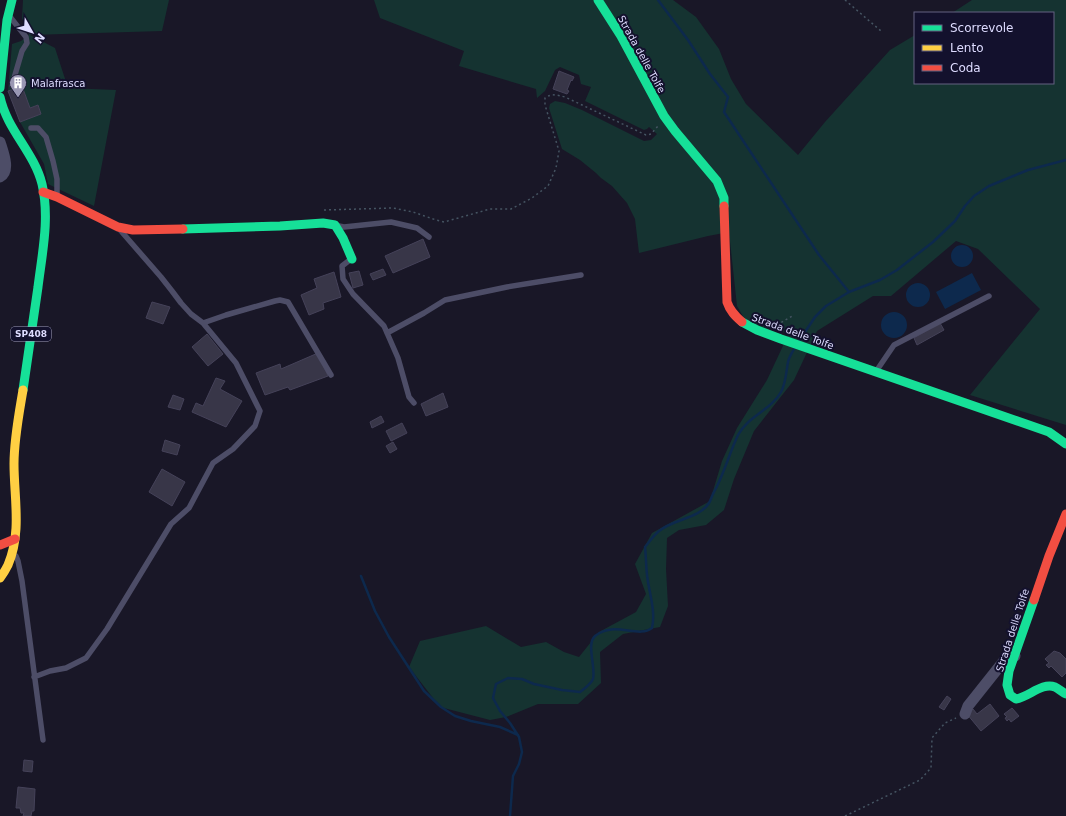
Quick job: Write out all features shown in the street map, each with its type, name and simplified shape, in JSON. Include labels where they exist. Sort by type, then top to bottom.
[{"type":"street","name":"Strada delle Tolfe","points":[[598,0],[621,36],[664,116],[674,131],[717,181],[724,198],[727,302],[729,309],[734,316],[744,325],[781,339],[1049,432],[1066,444]]},
{"type":"street","points":[[0,83],[7,5]]},
{"type":"street","name":"SP408","points":[[0,97],[1,105],[7,117],[38,170],[44,192],[45,212],[44,236],[21,402],[14,466],[16,517],[15,539],[8,566],[0,578]]},
{"type":"street","points":[[0,142],[5,158],[6,168],[4,174],[0,177]]},
{"type":"street","points":[[44,192],[118,228],[133,230],[280,226],[323,223],[335,225],[343,238],[352,259]]},
{"type":"street","name":"Strada delle Tolfe","points":[[1066,514],[1049,556],[1023,631],[1007,685],[1010,695],[1016,699],[1022,698],[1045,686],[1054,687],[1066,694]]},
{"type":"street","points":[[0,545],[15,539]]},
{"type":"street","points":[[965,714],[968,706],[1006,657],[1015,656]]},
{"type":"lane","points":[[7,5],[26,37],[27,43],[22,51],[12,85]]},
{"type":"lane","points":[[31,128],[38,128],[46,137],[56,179],[57,197]]},
{"type":"lane","points":[[335,225],[344,227],[390,222],[417,228],[429,236]]},
{"type":"lane","points":[[34,677],[50,671],[66,668],[86,658],[107,629],[171,524],[189,508],[213,463],[233,448],[255,426],[260,411],[236,363],[204,323],[191,314],[181,304],[172,291],[118,228]]},
{"type":"lane","points":[[352,259],[342,266],[343,279],[353,294],[384,326],[398,358],[409,396],[414,403]]},
{"type":"lane","points":[[387,333],[445,300],[507,287],[582,275]]},
{"type":"lane","points":[[875,372],[894,345],[989,296]]},
{"type":"lane","points":[[204,323],[275,301],[283,300],[288,302],[331,375]]},
{"type":"lane","points":[[13,550],[18,561],[22,581],[43,740]]},
{"type":"path","points":[[845,0],[881,31]]},
{"type":"path","points":[[324,211],[393,208],[413,212],[444,222],[490,209],[511,209],[532,198],[548,186],[556,168],[559,151],[545,105],[545,98],[552,94],[566,97],[646,135],[651,134],[661,123],[664,116]]},
{"type":"path","points":[[766,333],[776,325],[794,315]]},
{"type":"path","points":[[845,816],[920,780],[931,768],[932,738],[945,723],[965,714]]},
{"type":"green space","points":[[23,0],[169,0],[162,31],[30,35],[55,48],[68,88],[116,90],[94,206],[48,184],[44,164],[20,122],[41,114],[38,105],[30,108],[22,86],[8,91],[12,44],[21,41],[29,35],[22,18]]},
{"type":"green space","points":[[374,0],[673,0],[696,17],[719,49],[731,79],[746,104],[798,155],[825,122],[890,50],[914,36],[914,84],[1054,84],[1054,12],[954,12],[972,0],[1066,0],[1066,425],[970,395],[1040,309],[978,249],[956,241],[891,296],[873,296],[817,331],[794,380],[754,431],[734,479],[724,510],[706,525],[679,530],[667,538],[666,569],[668,606],[660,627],[623,634],[600,652],[601,683],[578,704],[538,704],[506,717],[490,720],[440,707],[409,667],[420,641],[486,626],[521,647],[546,642],[564,652],[579,657],[599,632],[636,612],[646,594],[635,564],[652,533],[710,501],[722,461],[737,428],[767,380],[789,333],[751,325],[744,318],[737,306],[729,232],[639,253],[635,219],[627,203],[612,186],[580,160],[562,149],[549,108],[550,104],[555,101],[565,103],[644,141],[651,140],[657,134],[649,127],[644,130],[585,101],[591,87],[581,84],[579,75],[560,67],[555,70],[545,91],[537,98],[536,89],[459,66],[464,51],[380,18]]},
{"type":"water","points":[[962,245],[966,246],[972,252],[972,260],[966,266],[962,267],[958,266],[952,260],[951,256],[952,252],[958,246]]},
{"type":"water","points":[[972,273],[981,290],[945,309],[936,292]]},
{"type":"water","points":[[918,283],[927,286],[930,295],[927,304],[918,307],[909,304],[906,295],[909,286]]},
{"type":"water","points":[[894,312],[903,316],[907,325],[903,334],[894,338],[885,334],[881,325],[885,316]]},
{"type":"building","points":[[559,71],[574,77],[572,81],[571,80],[567,94],[553,89]]},
{"type":"building","name":"Malafrasca","points":[[22,86],[30,108],[38,105],[41,114],[20,122],[8,91]]},
{"type":"building","points":[[423,239],[430,257],[393,273],[385,256]]},
{"type":"building","points":[[383,269],[386,275],[373,280],[370,274]]},
{"type":"building","points":[[359,271],[363,285],[353,288],[349,273]]},
{"type":"building","points":[[334,272],[341,297],[323,303],[324,309],[309,315],[301,295],[317,288],[314,279]]},
{"type":"building","points":[[152,302],[170,307],[163,324],[146,318]]},
{"type":"building","points":[[940,323],[944,330],[917,345],[914,338]]},
{"type":"building","points":[[207,334],[223,354],[208,366],[192,347]]},
{"type":"building","points":[[318,353],[328,376],[290,390],[288,387],[265,395],[256,373],[280,364],[281,369]]},
{"type":"building","points":[[216,378],[225,381],[220,389],[242,401],[226,427],[192,412],[196,403],[203,406]]},
{"type":"building","points":[[443,393],[448,407],[426,416],[421,404]]},
{"type":"building","points":[[173,395],[184,399],[180,410],[168,407]]},
{"type":"building","points":[[381,416],[384,422],[372,428],[370,422]]},
{"type":"building","points":[[402,423],[407,433],[391,441],[386,431]]},
{"type":"building","points":[[165,440],[180,445],[177,455],[162,451]]},
{"type":"building","points":[[393,442],[397,449],[390,453],[386,446]]},
{"type":"building","points":[[162,469],[185,482],[172,506],[149,492]]},
{"type":"building","points":[[1054,651],[1060,653],[1066,659],[1066,673],[1062,677],[1051,666],[1049,668],[1046,665],[1049,663],[1045,659]]},
{"type":"building","points":[[947,696],[951,699],[944,710],[939,707]]},
{"type":"building","points":[[990,704],[999,716],[981,731],[967,714],[973,709],[977,714]]},
{"type":"building","points":[[1012,708],[1019,716],[1011,722],[1009,719],[1007,721],[1005,718],[1007,717],[1004,714]]},
{"type":"building","points":[[24,760],[33,761],[32,772],[23,771]]},
{"type":"building","points":[[18,787],[35,789],[34,811],[32,811],[31,816],[23,816],[24,813],[21,813],[20,808],[16,808]]},
{"type":"waterway","points":[[658,0],[728,97],[724,112],[819,255],[849,292]]},
{"type":"waterway","points":[[799,341],[815,317],[826,306],[849,292],[880,280],[897,270],[933,242],[955,221],[974,196],[989,186],[1028,170],[1066,160]]},
{"type":"waterway","points":[[510,816],[513,776],[519,764],[522,752],[519,737],[500,711],[493,698],[496,684],[508,678],[522,679],[534,684],[580,692],[589,685],[593,679],[594,674],[591,644],[595,636],[610,630],[618,629],[640,632],[652,628],[653,609],[647,575],[645,547],[659,531],[671,524],[692,516],[705,508],[709,503],[742,428],[771,404],[783,389],[788,360],[794,349]]},
{"type":"waterway","points":[[361,576],[375,611],[389,637],[424,691],[441,707],[455,716],[500,727],[518,735]]},
{"type":"traffic: fast","points":[[0,88],[7,20],[12,0]]},
{"type":"traffic: fast","points":[[598,0],[621,36],[664,116],[717,181],[724,198],[724,206]]},
{"type":"traffic: fast","points":[[0,97],[8,120],[38,172],[44,197],[45,223],[43,249],[23,390]]},
{"type":"traffic: fast","points":[[183,229],[323,223],[335,225],[343,238],[352,259]]},
{"type":"traffic: fast","points":[[742,322],[757,330],[781,339],[1049,432],[1066,444]]},
{"type":"traffic: fast","points":[[1034,600],[1009,671],[1007,685],[1010,695],[1016,699],[1021,698],[1045,686],[1055,687],[1066,694]]},
{"type":"traffic: slow","points":[[0,578],[8,565],[15,540],[16,515],[14,455],[23,390]]},
{"type":"traffic: jam","points":[[43,192],[57,197],[118,227],[133,230],[183,229]]},
{"type":"traffic: jam","points":[[724,206],[727,302],[733,313],[742,322]]},
{"type":"traffic: jam","points":[[1034,600],[1049,556],[1066,514]]},
{"type":"traffic: jam","points":[[0,545],[15,539]]},
{"type":"place","name":"Malafrasca","points":[[18,98]]}]
